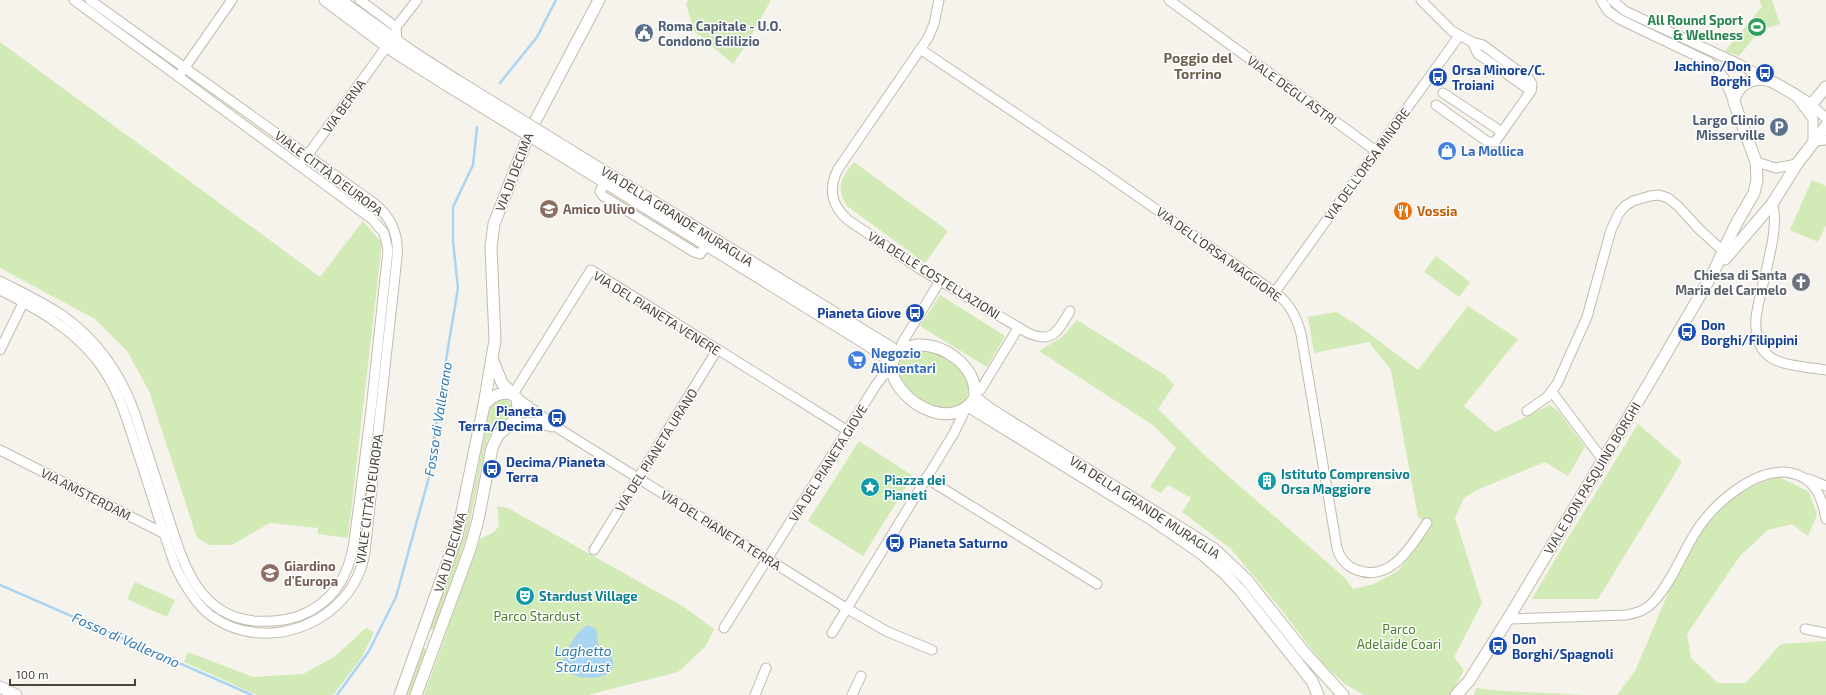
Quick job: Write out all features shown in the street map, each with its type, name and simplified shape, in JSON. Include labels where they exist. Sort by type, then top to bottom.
[{"type":"street","name":"VIALE CITTÀ D'EUROPA","points":[[0,281],[70,333],[92,354],[107,374],[122,405],[169,533],[201,593],[216,606],[242,619],[260,621],[280,620],[295,617],[322,603],[336,590],[343,580],[349,566],[356,528],[371,410],[388,248],[384,233],[378,223],[74,0]]},
{"type":"street","name":"VIALE CITTÀ D'EUROPA","points":[[90,0],[379,207],[392,223],[397,241],[397,257],[365,552],[361,569],[348,594],[331,611],[319,620],[297,629],[282,632],[253,632],[225,624],[210,614],[198,603],[178,572],[169,533]]},
{"type":"street","points":[[178,77],[232,0]]},
{"type":"street","points":[[325,0],[387,46],[453,83]]},
{"type":"street","points":[[340,0],[453,83]]},
{"type":"street","points":[[360,0],[396,27]]},
{"type":"street","points":[[397,42],[396,27],[417,0]]},
{"type":"street","name":"VIA DI DECIMA","points":[[400,695],[457,536],[493,361],[495,333],[491,247],[494,224],[531,129],[599,0]]},
{"type":"street","name":"VIA DELLE COSTELLAZIONI","points":[[939,0],[934,24],[920,49],[840,164],[833,178],[832,191],[837,208],[848,220],[920,269],[1018,328],[1039,337],[1050,336],[1058,330],[1070,311]]},
{"type":"street","name":"VIALE DEGLI ASTRI","points":[[1169,0],[1376,151]]},
{"type":"street","points":[[1421,0],[1452,31],[1472,42],[1478,54],[1531,92],[1495,142],[1488,142],[1436,105]]},
{"type":"street","points":[[1601,0],[1608,11],[1616,17],[1714,66],[1726,82],[1756,162],[1776,168],[1797,164],[1813,141],[1826,126]]},
{"type":"street","points":[[1612,0],[1625,11],[1738,64],[1769,81],[1811,105],[1826,118]]},
{"type":"street","points":[[1668,42],[1672,33]]},
{"type":"street","name":"VIA DELL'ORSA MINORE","points":[[1275,292],[1459,36]]},
{"type":"street","name":"VIA BERNA","points":[[300,166],[387,46]]},
{"type":"street","name":"VIA DELL'ORSA MAGGIORE","points":[[920,49],[1103,171],[1275,292],[1285,301],[1293,312],[1301,334],[1337,546],[1342,559],[1350,567],[1362,572],[1373,572],[1385,569],[1404,556],[1427,524]]},
{"type":"street","points":[[1734,102],[1736,92],[1743,85],[1755,80],[1769,81]]},
{"type":"street","name":"VIA DELLA GRANDE MURAGLIA","points":[[453,83],[593,170],[899,352]]},
{"type":"street","points":[[1811,105],[1826,88]]},
{"type":"street","points":[[1443,93],[1502,132]]},
{"type":"street","points":[[1797,97],[1813,119],[1813,141]]},
{"type":"street","points":[[1813,141],[1826,140]]},
{"type":"street","name":"VIALE DON PASQUINO BORGHI","points":[[1456,695],[1469,681],[1508,619],[1604,460],[1713,274],[1738,221],[1755,190],[1757,180],[1756,162]]},
{"type":"street","name":"VIALE DON PASQUINO BORGHI","points":[[1713,274],[1748,230],[1772,204],[1797,164]]},
{"type":"street","name":"VIA DELLA GRANDE MURAGLIA","points":[[593,170],[605,183],[868,345],[892,366]]},
{"type":"street","points":[[1527,411],[1539,404],[1552,392],[1585,323],[1611,230],[1619,213],[1627,204],[1650,196],[1668,198],[1678,206],[1699,230],[1724,251]]},
{"type":"street","points":[[1772,204],[1774,227],[1756,314],[1758,341],[1764,352],[1773,359],[1792,365],[1826,370]]},
{"type":"street","points":[[1738,221],[1748,230]]},
{"type":"street","name":"VIA DEL PIANETA VENERE","points":[[515,396],[591,270],[848,431]]},
{"type":"street","points":[[940,281],[902,343],[892,366],[898,386],[908,398],[918,405],[932,411],[948,414],[967,407]]},
{"type":"street","name":"VIALE CITTÀ D'EUROPA","points":[[0,290],[25,299]]},
{"type":"street","points":[[0,350],[25,299]]},
{"type":"street","points":[[832,632],[954,433],[967,407],[981,389],[1018,328]]},
{"type":"street","points":[[899,352],[909,346],[922,345],[947,352],[967,370],[974,384],[975,395]]},
{"type":"street","name":"VIA DEL PIANETA URANO","points":[[594,550],[717,350]]},
{"type":"street","name":"VIA DI DECIMA","points":[[416,695],[475,531],[492,448],[500,432],[511,424],[518,411],[515,396],[502,383],[493,361]]},
{"type":"street","name":"VIA DEL PIANETA GIOVE","points":[[724,628],[876,385],[892,366]]},
{"type":"street","points":[[1552,392],[1604,460]]},
{"type":"street","points":[[484,405],[491,398],[497,395],[506,393],[515,396]]},
{"type":"street","name":"VIA DELLA GRANDE MURAGLIA","points":[[975,395],[979,402],[1214,549],[1246,579],[1300,648],[1343,695]]},
{"type":"street","name":"VIA DEL PIANETA TERRA","points":[[515,396],[561,430],[638,480],[846,608],[888,632],[932,650]]},
{"type":"street","name":"VIA DELLA GRANDE MURAGLIA","points":[[967,407],[1151,519],[1206,557],[1223,572],[1244,595],[1313,682],[1318,695]]},
{"type":"street","points":[[511,424],[533,422],[561,430]]},
{"type":"street","name":"VIA AMSTERDAM","points":[[0,450],[169,533]]},
{"type":"street","points":[[1508,619],[1626,615],[1641,611],[1652,603],[1663,590],[1703,522],[1712,511],[1735,491],[1750,481],[1771,473],[1787,472],[1826,486]]},
{"type":"street","points":[[926,478],[1097,584]]},
{"type":"street","points":[[1807,478],[1818,492],[1825,509],[1826,520]]},
{"type":"street","points":[[1805,629],[1826,633]]},
{"type":"street","points":[[423,632],[432,638],[437,638]]},
{"type":"street","points":[[755,695],[766,668]]},
{"type":"street","points":[[852,695],[861,676]]},
{"type":"street","name":"VIALE DON PASQUINO BORGHI","points":[[1464,695],[1469,681]]},
{"type":"street","points":[[0,687],[16,695]]},
{"type":"street","points":[[1336,695],[1343,695]]},
{"type":"green space","points":[[688,0],[771,0],[746,45],[733,64],[694,31],[686,4]]},
{"type":"green space","name":"All Round Sport & Wellness","points":[[1759,0],[1772,0],[1780,24],[1760,30],[1739,56],[1725,51],[1762,7]]},
{"type":"green space","points":[[0,42],[320,277],[363,221],[382,243],[348,538],[318,534],[318,528],[270,523],[232,545],[210,545],[197,538],[149,391],[127,351],[95,319],[0,268]]},
{"type":"green space","points":[[854,162],[948,231],[925,263],[847,206],[841,193],[841,183]]},
{"type":"green space","points":[[1812,180],[1826,186],[1826,225],[1818,242],[1790,230]]},
{"type":"green space","points":[[1436,256],[1470,282],[1459,297],[1424,272]]},
{"type":"green space","points":[[940,295],[1005,336],[987,367],[920,326]]},
{"type":"green space","name":"Parco Adelaide Coari","points":[[1468,306],[1518,339],[1464,406],[1495,432],[1550,405],[1559,412],[1585,447],[1568,476],[1545,462],[1479,489],[1464,498],[1455,518],[1482,603],[1454,657],[1464,670],[1450,695],[1364,695],[1345,684],[1326,667],[1231,549],[1182,512],[1191,498],[1168,485],[1161,493],[1150,487],[1176,448],[1154,426],[1039,351],[1062,337],[1077,320],[1165,375],[1174,385],[1158,409],[1203,454],[1344,577],[1353,589],[1374,584],[1398,571],[1432,526],[1418,517],[1391,370],[1369,342],[1314,353],[1308,317],[1336,312],[1356,324],[1418,370]]},
{"type":"green space","points":[[916,350],[930,351],[943,355],[960,368],[966,378],[969,389],[968,395],[961,404],[948,408],[936,407],[913,396],[905,387],[899,378],[898,368],[904,357]]},
{"type":"green space","points":[[505,399],[511,403],[513,408],[512,412],[505,421],[491,433],[486,444],[467,536],[435,629],[431,630],[430,627],[464,536],[491,404],[494,400]]},
{"type":"green space","points":[[1638,424],[1682,462],[1598,599],[1532,599],[1563,546]]},
{"type":"green space","points":[[859,441],[913,476],[863,556],[808,521]]},
{"type":"green space","points":[[1777,476],[1809,492],[1817,515],[1808,536],[1792,524],[1768,530],[1740,556],[1687,634],[1691,658],[1718,683],[1746,683],[1781,644],[1826,641],[1826,695],[1617,695],[1635,671],[1669,591],[1695,541],[1714,515],[1742,491]]},
{"type":"green space","name":"Parco Stardust","points":[[497,506],[508,508],[684,607],[714,629],[705,647],[678,672],[588,695],[424,695],[480,539],[494,532],[499,526]]},
{"type":"green space","points":[[135,582],[175,600],[167,617],[127,599]]},
{"type":"green space","points":[[366,628],[374,632],[362,657],[334,694],[331,695],[257,695],[184,662],[188,652],[253,677],[303,674],[334,657]]},
{"type":"green space","points":[[423,648],[427,650],[410,695],[407,695]]},
{"type":"green space","points":[[1476,688],[1503,691],[1586,695],[1474,695]]},
{"type":"water","name":"Laghetto Stardust","points":[[588,625],[596,629],[599,650],[602,653],[611,656],[613,665],[609,672],[601,676],[591,678],[571,674],[565,668],[563,660],[576,636]]},
{"type":"waterway","name":"Fosso di Vallerano","points":[[500,83],[537,37],[556,0]]},
{"type":"waterway","name":"Fosso di Vallerano","points":[[337,695],[369,651],[396,597],[429,477],[458,288],[453,241],[453,207],[473,165],[477,127]]},
{"type":"waterway","name":"Fosso di Vallerano","points":[[0,585],[252,695]]},
{"type":"place","name":"All Round Sport & Wellness","points":[[1757,27]]},
{"type":"place","name":"Roma Capitale - U.O. Condono Edilizio","points":[[644,33]]},
{"type":"place","name":"Jachino/Don Borghi","points":[[1765,73]]},
{"type":"place","name":"Orsa Minore/C. Troiani","points":[[1438,77]]},
{"type":"place","name":"Largo Clinio Misserville","points":[[1779,127]]},
{"type":"place","name":"La Mollica","points":[[1447,151]]},
{"type":"place","name":"Amico Ulivo","points":[[549,209]]},
{"type":"place","name":"Vossia","points":[[1403,211]]},
{"type":"place","name":"Chiesa di Santa Maria del Carmelo","points":[[1801,282]]},
{"type":"place","name":"Pianeta Giove","points":[[915,313]]},
{"type":"place","name":"Don Borghi/Filippini","points":[[1687,332]]},
{"type":"place","name":"Negozio Alimentari","points":[[857,360]]},
{"type":"place","name":"Pianeta Terra/Decima","points":[[557,418]]},
{"type":"place","name":"Decima/Pianeta Terra","points":[[492,469]]},
{"type":"place","name":"Istituto Comprensivo Orsa Maggiore","points":[[1267,481]]},
{"type":"place","name":"Piazza dei Pianeti","points":[[870,487]]},
{"type":"place","name":"Pianeta Saturno","points":[[895,543]]},
{"type":"place","name":"Giardino d'Europa","points":[[270,573]]},
{"type":"place","name":"Stardust Village","points":[[525,596]]},
{"type":"place","name":"Don Borghi/Spagnoli","points":[[1498,646]]},
{"type":"district","name":"Poggio del Torrino","points":[[1198,66]]}]
